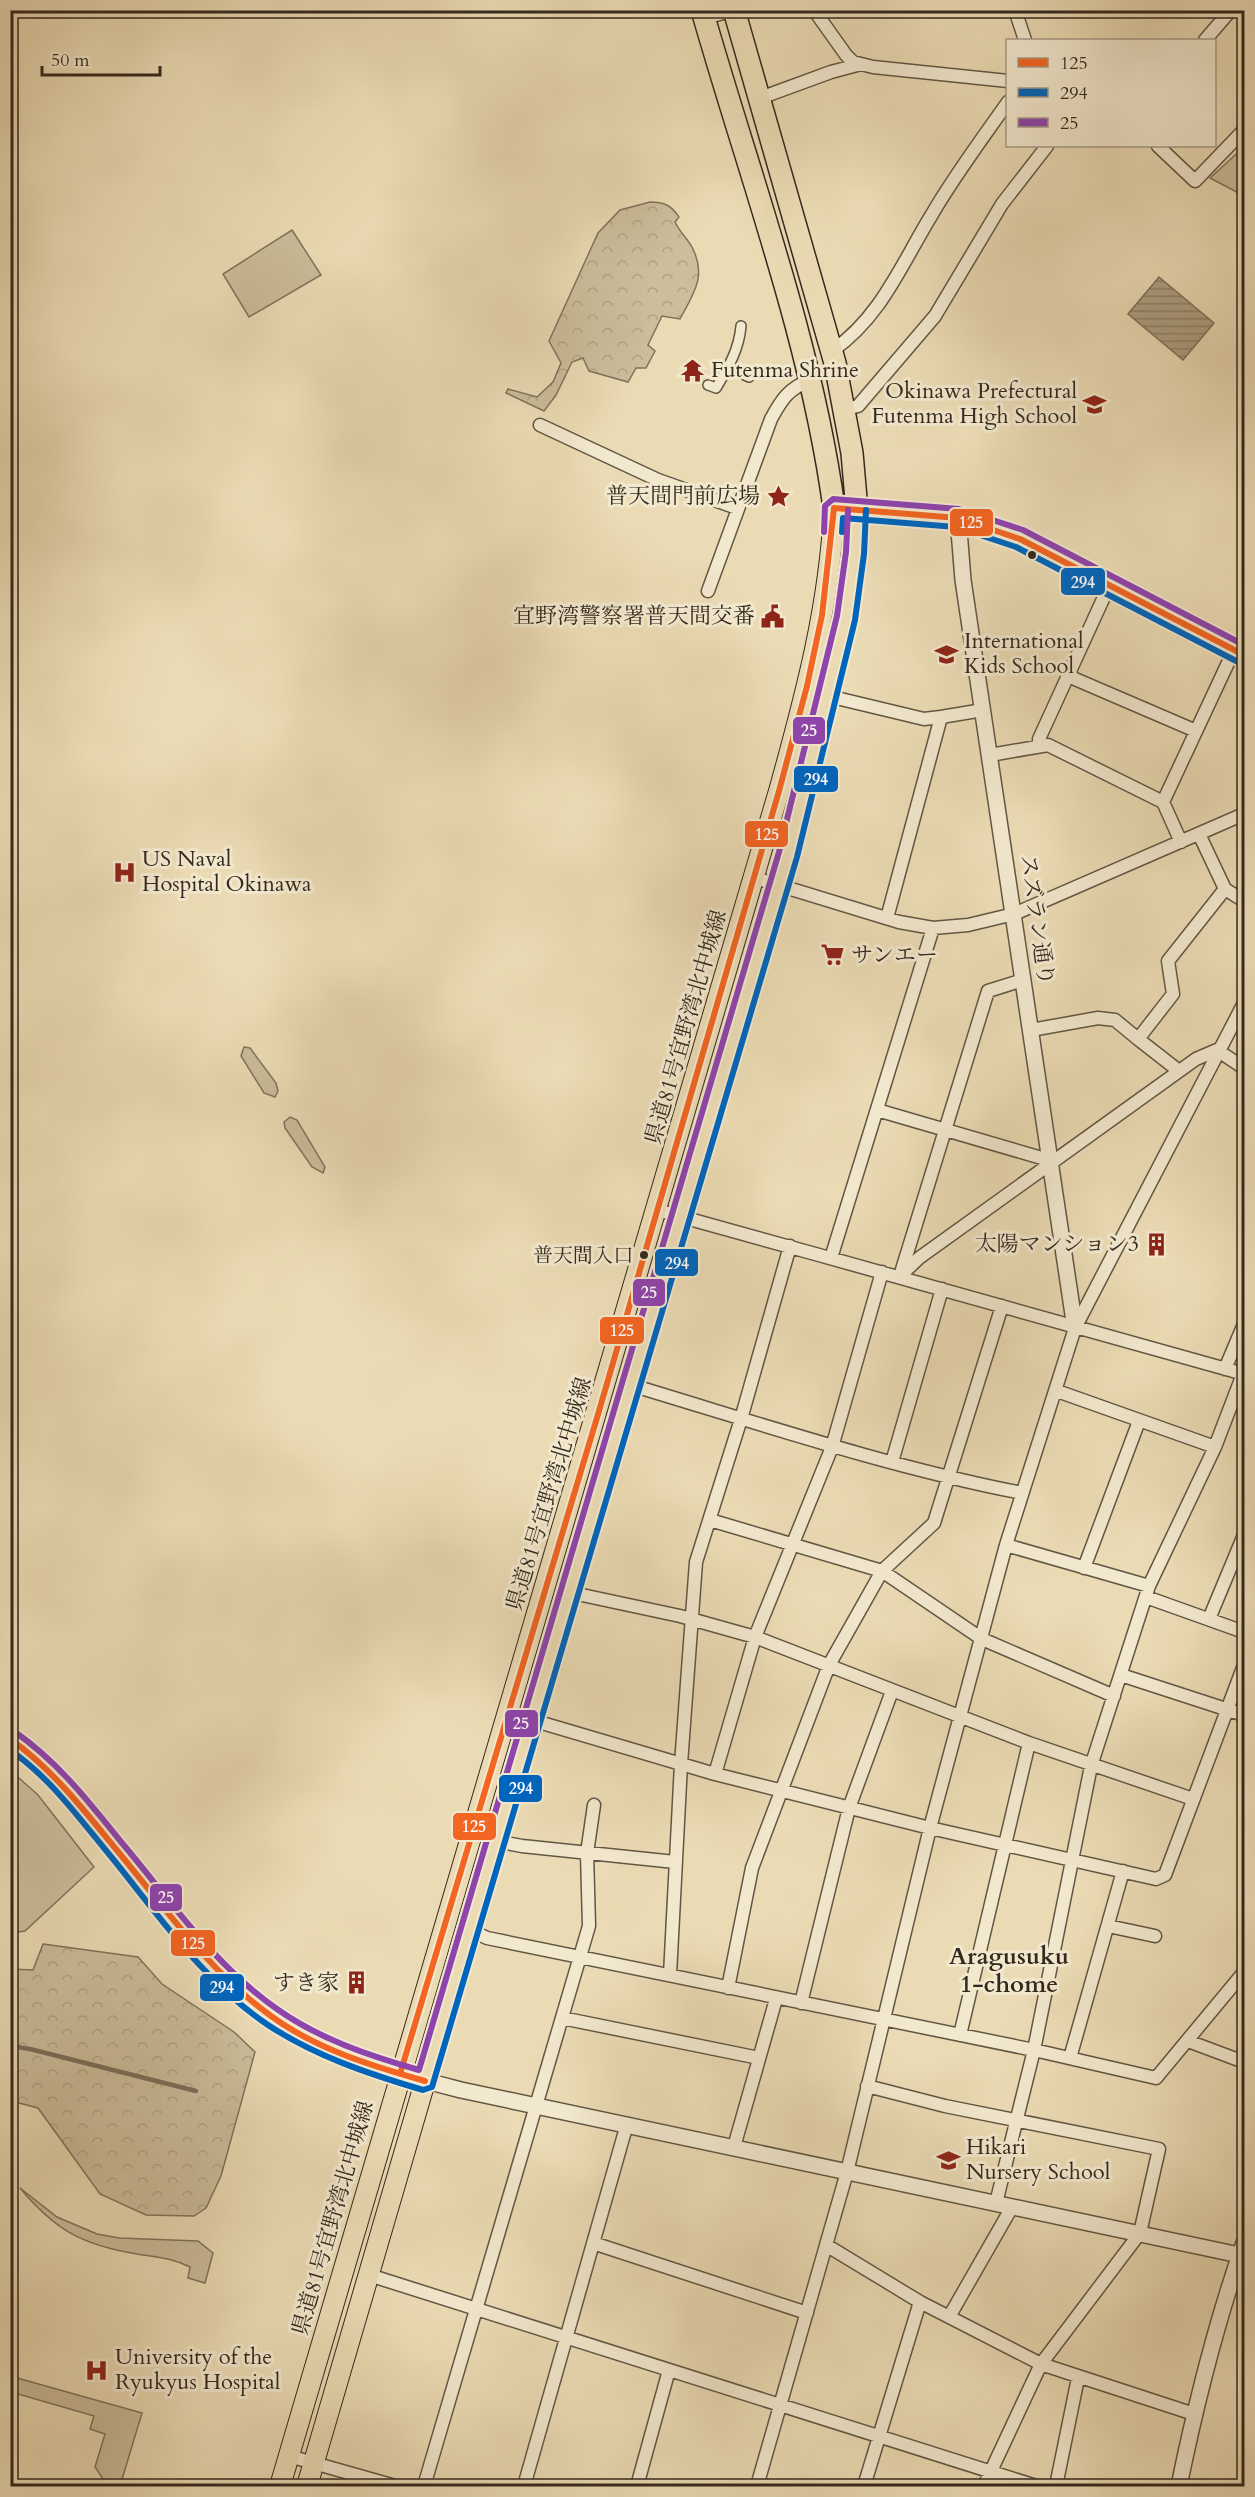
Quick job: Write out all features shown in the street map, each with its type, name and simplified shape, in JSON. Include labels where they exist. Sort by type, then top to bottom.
[{"type":"highway","points":[[734,11],[832,351],[852,453],[857,510]]},
{"type":"highway","points":[[703,14],[811,380],[827,454],[834,508],[898,511],[958,518],[1020,539],[1239,652]]},
{"type":"main road","name":"県道81号宜野湾北中城線","points":[[280,2487],[400,2074],[755,878],[805,695],[830,565],[834,508]]},
{"type":"main road","name":"県道81号宜野湾北中城線","points":[[307,2487],[568,1592],[780,885],[828,696],[847,607],[855,553],[857,510]]},
{"type":"street","points":[[814,10],[853,62],[1006,81]]},
{"type":"street","points":[[1015,10],[1025,39]]},
{"type":"street","points":[[1206,39],[1231,10]]},
{"type":"street","points":[[703,14],[734,11]]},
{"type":"street","points":[[760,98],[861,63]]},
{"type":"street","points":[[832,351],[862,327],[883,300],[931,215],[1006,105]]},
{"type":"street","points":[[1159,147],[1195,181],[1245,130]]},
{"type":"street","points":[[845,409],[858,406],[935,316],[1002,204],[1046,147]]},
{"type":"street","points":[[708,385],[716,388],[728,367],[740,345],[741,326]]},
{"type":"street","points":[[728,367],[749,377]]},
{"type":"street","points":[[708,591],[771,419],[783,398],[792,388],[811,380]]},
{"type":"street","points":[[540,424],[658,480],[738,508]]},
{"type":"street","name":"スズラン通り","points":[[958,518],[963,580],[1052,1161],[1075,1328]]},
{"type":"street","points":[[1039,745],[1109,586]]},
{"type":"street","points":[[1163,802],[1196,731],[1239,652]]},
{"type":"street","points":[[1068,676],[1196,731]]},
{"type":"street","points":[[828,696],[924,719],[983,710]]},
{"type":"street","points":[[887,918],[941,717]]},
{"type":"street","points":[[990,755],[1048,745],[1163,802],[1181,842]]},
{"type":"street","points":[[755,878],[887,918],[933,928],[968,925],[1014,914],[1245,814]]},
{"type":"street","points":[[1199,834],[1225,889],[1245,901]]},
{"type":"street","points":[[1138,1040],[1173,993],[1168,961],[1225,889]]},
{"type":"street","points":[[831,1258],[933,928]]},
{"type":"street","points":[[900,1276],[988,992],[1023,980]]},
{"type":"street","points":[[758,2487],[847,2172],[930,1828],[1006,1545],[1057,1391],[1075,1328],[1217,1050],[1245,1003]]},
{"type":"street","points":[[1031,1030],[1098,1018],[1115,1020],[1179,1071]]},
{"type":"street","points":[[900,1276],[919,1258],[1052,1161],[1196,1059],[1217,1050]]},
{"type":"street","points":[[1217,1050],[1245,1068]]},
{"type":"street","points":[[877,1110],[1052,1161]]},
{"type":"street","points":[[657,1210],[900,1276],[1075,1328],[1244,1374],[1215,1447],[1148,1592],[1091,1766],[1074,1860],[1034,2050],[996,2204]]},
{"type":"street","points":[[670,1975],[681,1764],[696,1563],[741,1419],[790,1246]]},
{"type":"street","points":[[715,1774],[755,1637],[831,1447],[882,1272]]},
{"type":"street","points":[[892,1462],[942,1289]]},
{"type":"street","points":[[728,1988],[752,1868],[828,1665],[882,1571],[934,1522],[1002,1306]]},
{"type":"street","points":[[1225,1369],[1245,1324]]},
{"type":"street","points":[[631,1385],[831,1447],[949,1479],[1022,1493]]},
{"type":"street","points":[[1057,1391],[1215,1447]]},
{"type":"street","points":[[1084,1568],[1139,1420]]},
{"type":"street","points":[[710,1520],[882,1571],[982,1639],[1114,1696]]},
{"type":"street","points":[[1209,1619],[1245,1535]]},
{"type":"street","points":[[1006,1545],[1084,1568],[1245,1632]]},
{"type":"street","points":[[568,1592],[693,1619],[755,1637],[960,1718],[1091,1766],[1192,1799]]},
{"type":"street","points":[[508,1713],[715,1774],[930,1828],[1156,1879],[1165,1875],[1192,1799],[1245,1665]]},
{"type":"street","points":[[1121,1675],[1245,1715]]},
{"type":"street","points":[[801,2003],[849,1808],[892,1691]]},
{"type":"street","points":[[10,1739],[53,1774],[167,1910],[244,1995],[298,2033],[400,2074],[425,2081],[996,2204],[1243,2251],[1216,2326],[1179,2487]]},
{"type":"street","points":[[960,2035],[1029,1743]]},
{"type":"street","points":[[424,2487],[589,1926],[586,1853],[594,1805]]},
{"type":"street","points":[[496,1841],[675,1862]]},
{"type":"street","points":[[1070,2058],[1123,1871]]},
{"type":"street","points":[[1108,1926],[1155,1936]]},
{"type":"street","points":[[470,1930],[487,1938],[1034,2050],[1156,2078],[1245,1972]]},
{"type":"street","points":[[734,2147],[776,1999]]},
{"type":"street","points":[[562,2018],[759,2058]]},
{"type":"street","points":[[1188,2041],[1245,2062]]},
{"type":"street","points":[[867,2086],[1159,2149],[1140,2233],[1041,2364],[984,2487]]},
{"type":"street","points":[[524,2487],[627,2124]]},
{"type":"street","points":[[949,2317],[1012,2207]]},
{"type":"street","points":[[593,2243],[807,2313]]},
{"type":"street","points":[[826,2246],[920,2302],[1041,2364],[1078,2378],[1194,2414]]},
{"type":"street","points":[[369,2276],[1036,2487]]},
{"type":"street","points":[[864,2487],[877,2437],[920,2302]]},
{"type":"street","points":[[638,2487],[669,2370]]},
{"type":"street","points":[[1056,2487],[1078,2378]]},
{"type":"street","points":[[289,2456],[395,2487]]},
{"type":"green space","points":[[1244,147],[1244,196],[1210,178]]},
{"type":"green space","points":[[650,202],[667,205],[679,217],[675,222],[692,247],[696,257],[698,276],[694,292],[680,319],[662,316],[648,345],[655,351],[646,368],[636,368],[628,382],[589,371],[583,358],[572,362],[556,395],[544,411],[506,393],[508,389],[537,397],[553,382],[561,363],[549,341],[598,233],[620,210]]},
{"type":"green space","points":[[292,230],[321,275],[249,317],[223,274]]},
{"type":"green space","points":[[244,1047],[250,1048],[276,1083],[278,1091],[275,1097],[264,1093],[241,1056]]},
{"type":"green space","points":[[290,1117],[297,1120],[325,1167],[323,1173],[312,1167],[285,1128],[284,1122]]},
{"type":"green space","points":[[11,1771],[38,1795],[94,1867],[25,1931],[11,1933]]},
{"type":"green space","points":[[43,1944],[138,1957],[162,1984],[234,2032],[255,2052],[221,2176],[206,2208],[194,2216],[146,2215],[100,2194],[38,2108],[11,2101],[11,1969],[33,1970]]},
{"type":"green space","points":[[20,2188],[57,2217],[97,2234],[119,2238],[198,2241],[213,2253],[205,2283],[188,2278],[190,2267],[177,2262],[100,2246],[71,2233],[45,2215]]},
{"type":"green space","points":[[10,2376],[142,2413],[120,2486],[104,2486],[105,2482],[95,2467],[105,2434],[90,2429],[94,2416],[11,2392]]},
{"type":"shaded area","points":[[1159,277],[1214,323],[1183,360],[1128,314]]},
{"type":"waterway","points":[[10,2046],[196,2091]]},
{"type":"transit line","name":"25","points":[[824,532],[825,506],[833,499],[959,509],[1023,530],[1244,645]]},
{"type":"transit line","name":"125","points":[[400,2074],[599,1411],[779,791],[807,686],[822,615],[834,508],[958,518],[1020,539],[1244,655]]},
{"type":"transit line","name":"25","points":[[15,1732],[45,1756],[72,1783],[213,1953],[255,1992],[293,2020],[327,2038],[419,2070],[779,852],[837,616],[846,552],[848,510]]},
{"type":"transit line","name":"294","points":[[10,1750],[53,1787],[184,1948],[224,1990],[245,2008],[286,2036],[323,2055],[363,2071],[423,2090],[432,2087],[797,857],[855,620],[864,554],[866,510]]},
{"type":"transit line","name":"294","points":[[842,532],[843,518],[956,527],[1016,547],[1240,663]]},
{"type":"transit line","name":"125","points":[[10,1739],[41,1764],[69,1793],[190,1940],[249,1999],[288,2028],[326,2047],[365,2063],[425,2081]]},
{"type":"place","name":"Futenma Shrine","points":[[693,370]]},
{"type":"place","name":"Okinawa Prefectural Futenma High School","points":[[1095,404]]},
{"type":"place","name":"普天間門前広場","points":[[778,496]]},
{"type":"place","name":"宜野湾警察署普天間交番","points":[[773,616]]},
{"type":"place","name":"International Kids School","points":[[946,654]]},
{"type":"place","name":"US Naval Hospital Okinawa","points":[[124,872]]},
{"type":"place","name":"サンエー","points":[[833,955]]},
{"type":"place","name":"太陽マンション3","points":[[1157,1244]]},
{"type":"place","name":"普天間入口","points":[[644,1255]]},
{"type":"place","name":"すき家","points":[[357,1983]]},
{"type":"place","name":"Hikari Nursery School","points":[[948,2160]]},
{"type":"place","name":"University of the Ryukyus Hospital","points":[[97,2370]]},
{"type":"district","name":"Aragusuku 1-chome","points":[[1009,1970]]}]
